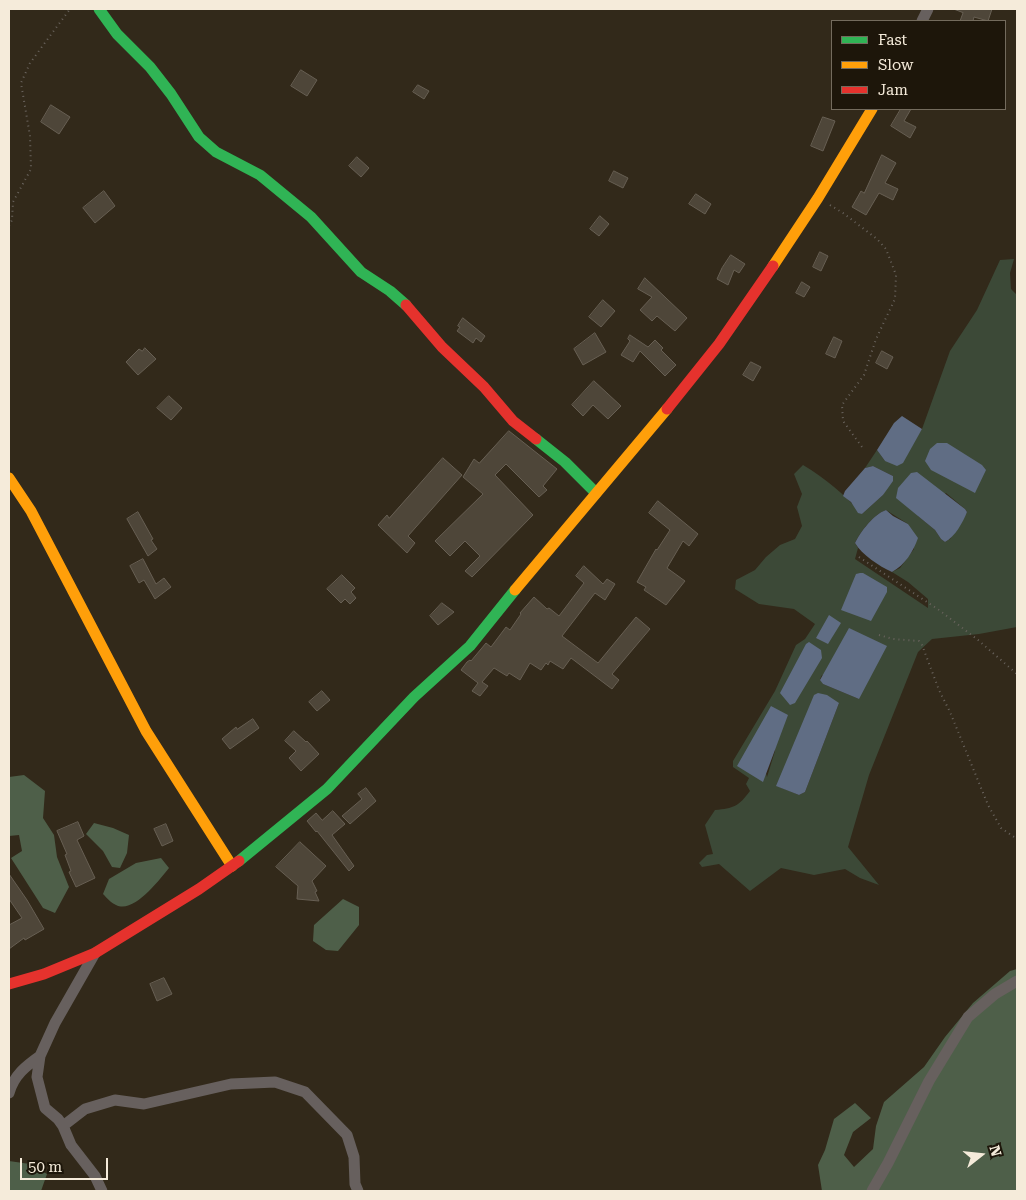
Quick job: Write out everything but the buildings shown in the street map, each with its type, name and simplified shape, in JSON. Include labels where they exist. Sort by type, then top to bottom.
[{"type":"street","points":[[99,9],[117,34],[137,52],[160,80],[199,137],[216,152],[260,175],[312,217],[361,272],[390,290],[406,305],[442,347],[484,387],[514,421],[565,462],[596,493]]},
{"type":"street","points":[[9,984],[44,974],[95,953],[199,889],[232,866],[327,789],[414,697],[470,646],[655,424],[719,344],[818,198],[871,110]]},
{"type":"street","points":[[9,478],[31,511],[146,731],[232,866]]},
{"type":"street","points":[[95,953],[55,1023],[40,1056],[37,1077],[45,1108],[58,1118],[71,1145],[95,1176],[102,1191]]},
{"type":"street","points":[[872,1191],[929,1081],[968,1017],[995,994],[1017,981]]},
{"type":"street","points":[[9,1093],[13,1081],[22,1068],[40,1056]]},
{"type":"street","points":[[63,1126],[85,1109],[104,1102],[114,1100],[144,1104],[231,1084],[275,1082],[305,1092],[347,1136],[354,1157],[355,1184],[358,1191]]},
{"type":"path","points":[[9,226],[12,220],[13,202],[31,169],[30,136],[21,83],[30,63],[70,9]]},
{"type":"path","points":[[818,198],[843,213],[877,239],[886,249],[896,275],[894,299],[876,339],[864,375],[842,405],[843,421],[862,447]]},
{"type":"path","points":[[858,557],[939,610],[978,640],[1017,674]]},
{"type":"path","points":[[879,635],[893,639],[919,641],[922,645],[988,805],[1001,828],[1017,839]]},
{"type":"green space","points":[[1014,259],[1010,273],[1011,289],[1017,295],[1017,627],[979,634],[932,639],[918,652],[869,775],[848,847],[879,885],[860,878],[845,869],[814,875],[781,868],[750,891],[719,864],[702,867],[699,863],[707,855],[713,854],[705,825],[715,810],[735,806],[750,791],[746,784],[749,778],[733,767],[733,761],[775,691],[796,645],[805,639],[815,624],[794,609],[759,604],[735,589],[736,580],[755,570],[780,545],[795,539],[802,526],[797,507],[802,494],[794,474],[803,465],[834,487],[862,514],[883,495],[893,476],[873,466],[865,468],[877,450],[885,461],[913,442],[922,429],[950,351],[977,310],[1000,260]],"holes":[[[946,493],[967,512],[950,539],[945,542],[935,530],[918,516]],[[886,510],[908,524],[914,549],[900,568],[892,572],[908,582],[928,599],[928,608],[855,559],[858,548],[855,543],[857,539],[868,524]],[[822,675],[859,699],[823,684],[820,679]],[[839,703],[805,792],[799,795],[777,786]],[[772,706],[775,751],[767,777],[756,736]]]},
{"type":"green space","points":[[24,775],[45,791],[43,818],[54,835],[57,857],[69,887],[55,913],[43,908],[11,858],[22,851],[19,835],[9,836],[9,777]]},
{"type":"green space","points":[[94,823],[129,835],[127,853],[120,868],[112,867],[103,851],[86,834]]},
{"type":"green space","points":[[161,858],[169,868],[146,894],[130,905],[116,905],[103,894],[109,879],[136,863]]},
{"type":"green space","points":[[343,899],[359,907],[359,925],[338,951],[326,950],[313,941],[314,925]]},
{"type":"green space","points":[[1017,969],[1017,1191],[822,1191],[818,1165],[825,1150],[834,1119],[855,1103],[871,1118],[853,1132],[844,1155],[854,1167],[873,1149],[876,1126],[884,1102],[924,1067],[945,1037],[973,1003],[1010,971]]},
{"type":"green space","points":[[9,1161],[30,1164],[47,1174],[41,1191],[9,1191]]},
{"type":"water","points":[[902,416],[922,429],[903,463],[897,466],[885,461],[877,450],[894,423]]},
{"type":"water","points":[[937,443],[947,443],[982,465],[986,470],[975,493],[931,470],[925,461],[930,449]]},
{"type":"water","points":[[873,466],[893,476],[893,481],[883,495],[862,514],[858,513],[851,502],[843,496],[845,491],[865,468]]},
{"type":"water","points":[[917,472],[967,512],[961,525],[949,540],[945,542],[935,530],[896,498],[898,488],[911,473]]},
{"type":"water","points":[[886,510],[908,524],[918,538],[908,558],[892,572],[871,560],[855,543],[868,524],[877,515]]},
{"type":"water","points":[[860,573],[887,587],[887,592],[871,621],[841,610],[856,574]]},
{"type":"water","points":[[829,615],[841,623],[828,644],[816,638]]},
{"type":"water","points":[[849,628],[887,646],[859,699],[823,684],[820,680]]},
{"type":"water","points":[[809,642],[821,650],[822,658],[795,703],[790,705],[780,693],[806,644]]},
{"type":"water","points":[[818,693],[827,695],[839,703],[805,792],[799,795],[776,786],[814,695]]},
{"type":"water","points":[[771,706],[788,715],[763,782],[737,766]]},
{"type":"traffic: fast","points":[[99,9],[117,34],[150,67],[171,94],[199,137],[216,152],[260,175],[311,217],[361,272],[390,291],[406,305]]},
{"type":"traffic: fast","points":[[536,439],[565,462],[596,493]]},
{"type":"traffic: fast","points":[[239,861],[327,789],[414,697],[470,646],[515,590]]},
{"type":"traffic: slow","points":[[773,266],[818,198],[871,110]]},
{"type":"traffic: slow","points":[[515,590],[667,409]]},
{"type":"traffic: slow","points":[[9,478],[31,511],[146,731],[232,866]]},
{"type":"traffic: jam","points":[[667,409],[719,344],[773,266]]},
{"type":"traffic: jam","points":[[406,305],[442,347],[484,387],[513,421],[536,439]]},
{"type":"traffic: jam","points":[[9,984],[44,974],[95,953],[199,889],[239,861]]}]
